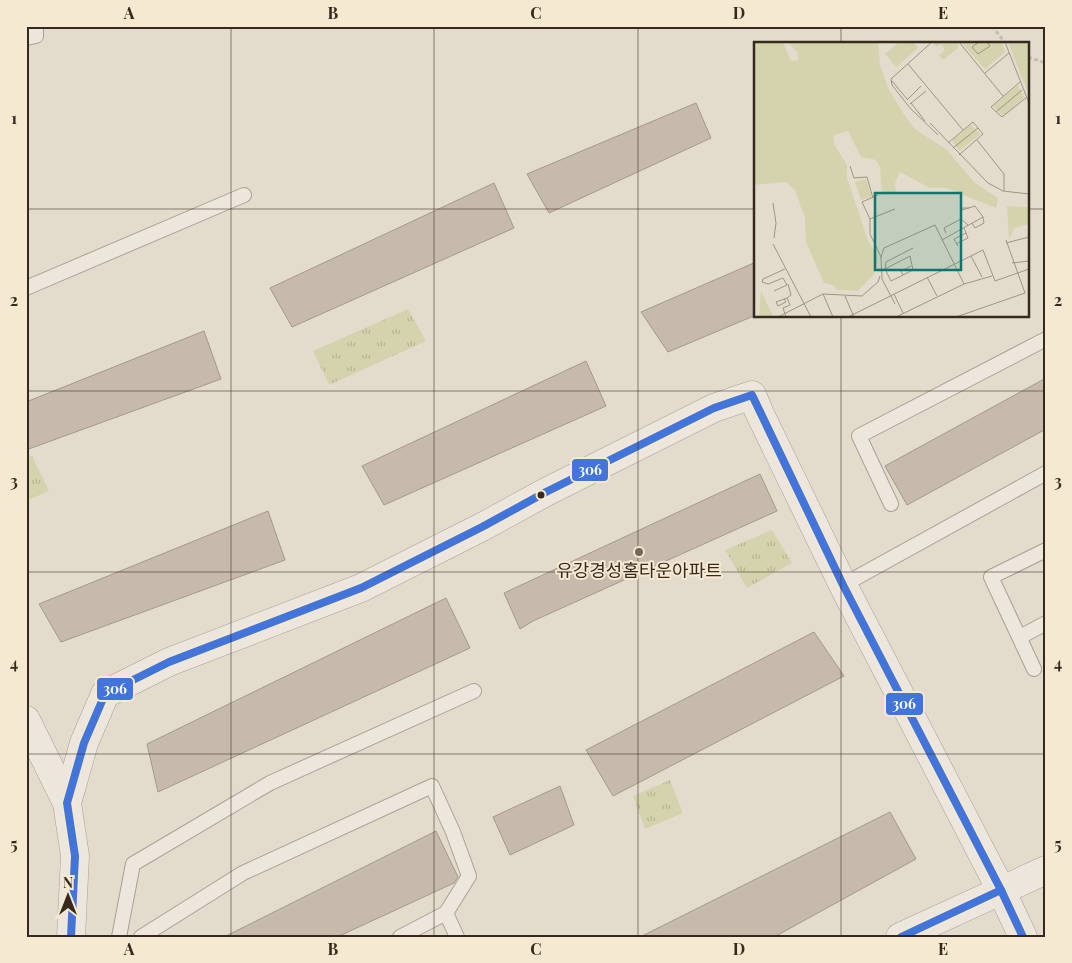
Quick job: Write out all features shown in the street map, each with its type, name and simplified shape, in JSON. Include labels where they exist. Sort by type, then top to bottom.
[{"type":"street","points":[[67,803],[84,743],[105,694],[169,662],[361,588],[714,408],[752,395],[843,586],[1001,890],[1023,937]]},
{"type":"street","points":[[26,720],[67,803],[75,856],[70,937]]},
{"type":"street","points":[[900,937],[1046,870]]},
{"type":"lane","points":[[26,38],[36,36],[36,26]]},
{"type":"lane","points":[[26,288],[244,195]]},
{"type":"lane","points":[[891,504],[859,436],[1046,339]]},
{"type":"lane","points":[[843,586],[1046,473]]},
{"type":"lane","points":[[1034,669],[991,577],[1046,550]]},
{"type":"lane","points":[[1020,637],[1046,623]]},
{"type":"lane","points":[[120,937],[133,864],[270,783],[474,691]]},
{"type":"lane","points":[[141,937],[243,873],[432,786],[453,832],[469,876],[446,912],[400,937]]},
{"type":"lane","points":[[446,912],[457,937]]},
{"type":"path","points":[[992,26],[1004,42]]},
{"type":"path","points":[[1030,58],[1046,63]]},
{"type":"green space","points":[[408,309],[426,341],[329,385],[313,351]]},
{"type":"green space","points":[[32,456],[49,491],[26,501],[26,458]]},
{"type":"green space","points":[[772,530],[792,563],[747,588],[725,550]]},
{"type":"green space","points":[[670,780],[683,813],[645,829],[633,796]]},
{"type":"building","points":[[696,103],[711,138],[549,213],[527,174]]},
{"type":"building","points":[[494,183],[514,228],[292,327],[270,288]]},
{"type":"building","points":[[754,263],[754,316],[668,352],[641,312]]},
{"type":"building","points":[[204,331],[221,379],[26,450],[26,402]]},
{"type":"building","points":[[586,361],[606,406],[384,505],[362,466]]},
{"type":"building","points":[[1046,378],[1046,429],[907,505],[885,466]]},
{"type":"building","name":"유강경성홈타운아파트","points":[[760,474],[777,511],[533,621],[520,629],[504,593]]},
{"type":"building","points":[[268,511],[285,560],[61,642],[39,604]]},
{"type":"building","points":[[446,598],[470,648],[158,792],[147,744]]},
{"type":"building","points":[[814,632],[844,676],[613,796],[586,750]]},
{"type":"building","points":[[560,786],[574,825],[510,855],[493,817]]},
{"type":"building","points":[[890,812],[916,859],[774,937],[640,937]]},
{"type":"building","points":[[436,831],[458,877],[454,883],[337,937],[224,937]]},
{"type":"transit line","name":"306","points":[[71,937],[75,856],[67,803],[84,743],[105,694],[169,662],[361,588],[714,408],[752,395],[843,585],[1001,890],[1023,937]]},
{"type":"transit line","name":"306","points":[[901,937],[1001,890]]},
{"type":"place","name":"유강경성홈타운아파트","points":[[639,552]]}]
